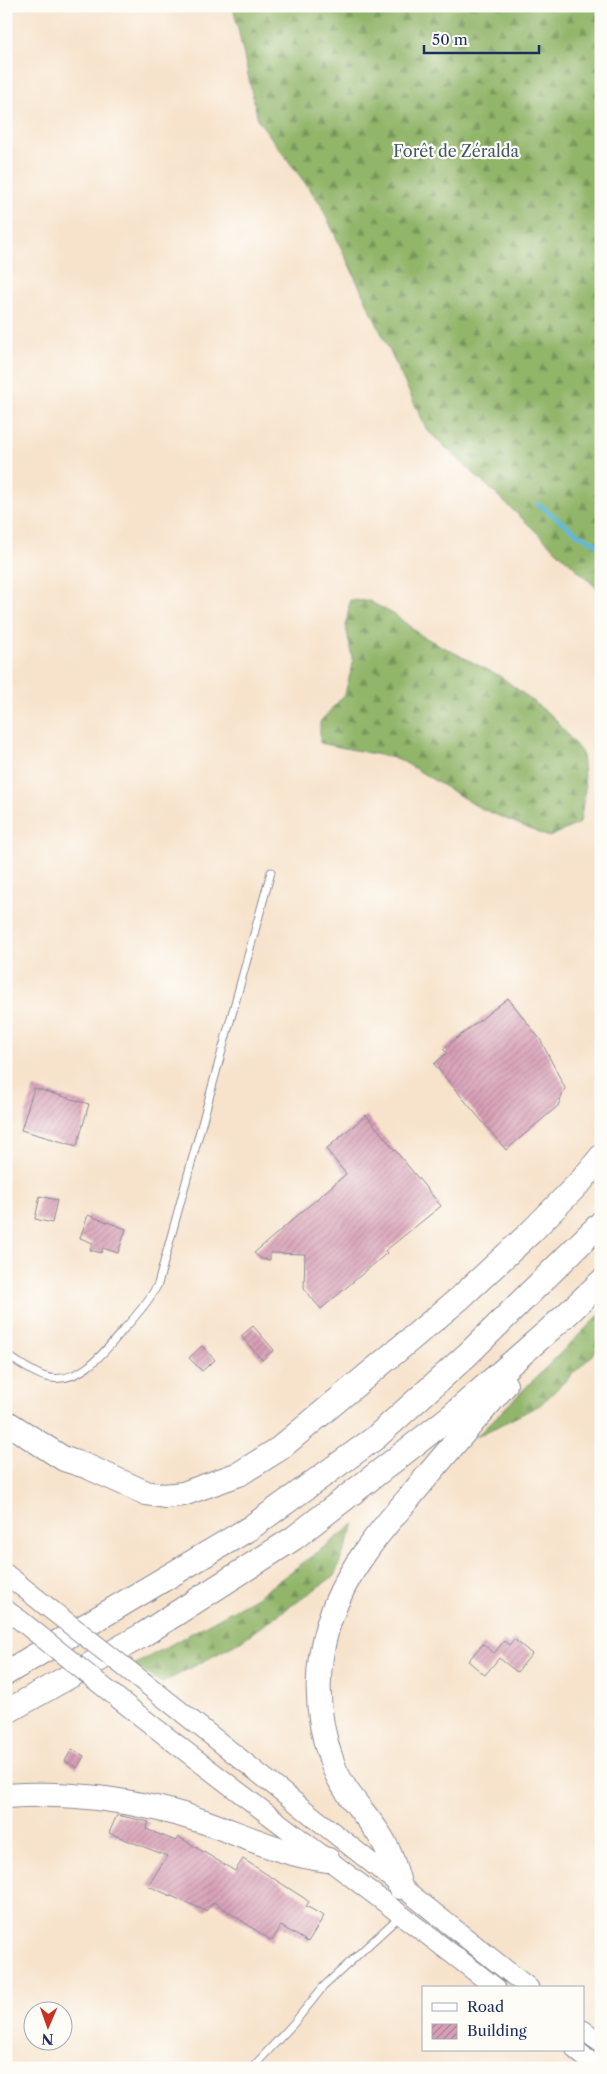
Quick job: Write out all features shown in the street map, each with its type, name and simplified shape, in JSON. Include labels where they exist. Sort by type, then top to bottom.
[{"type":"highway","points":[[6,1422],[64,1459],[99,1471],[137,1490],[164,1496],[183,1494],[209,1486],[253,1467],[279,1449],[460,1298],[531,1232],[582,1180],[601,1157]]},
{"type":"highway","points":[[64,1459],[86,1479],[138,1503],[157,1509],[187,1508],[242,1488],[275,1468],[426,1348],[507,1274],[601,1178]]},
{"type":"highway","points":[[6,1673],[250,1528],[375,1438],[468,1354],[601,1223]]},
{"type":"highway","points":[[6,1712],[142,1636],[294,1538],[450,1417],[564,1318],[601,1282]]},
{"type":"highway","points":[[400,1887],[387,1847],[340,1779],[322,1734],[318,1695],[320,1658],[330,1616],[346,1582],[366,1551],[441,1458],[564,1318]]},
{"type":"highway","points":[[6,1661],[43,1652]]},
{"type":"highway","points":[[6,1796],[28,1794],[80,1796],[145,1806],[203,1821],[293,1854],[328,1860]]},
{"type":"main road","points":[[6,1574],[526,1986]]},
{"type":"main road","points":[[13,1615],[190,1756],[402,1914],[493,1986]]},
{"type":"main road","points":[[584,2031],[601,2044]]},
{"type":"main road","points":[[578,2052],[598,2068]]},
{"type":"lane","points":[[6,1355],[47,1378],[74,1375],[97,1360],[150,1298],[158,1284],[271,872]]},
{"type":"lane","points":[[252,2068],[294,2023],[323,1987],[402,1914]]},
{"type":"green space","name":"Forêt de Zéralda","points":[[233,6],[601,6],[601,592],[427,430],[320,203],[258,120]]},
{"type":"green space","points":[[350,600],[369,601],[395,615],[422,636],[503,678],[553,717],[582,753],[585,789],[580,823],[549,837],[480,808],[399,759],[320,743],[320,722],[345,694],[353,663],[346,626]]},
{"type":"green space","points":[[601,1313],[601,1347],[540,1405],[476,1437]]},
{"type":"green space","points":[[355,1524],[334,1576],[236,1644],[162,1683],[134,1665],[257,1597]]},
{"type":"building","points":[[508,998],[540,1039],[565,1088],[558,1106],[506,1150],[434,1064],[447,1053],[443,1049]]},
{"type":"building","points":[[34,1088],[89,1104],[77,1146],[21,1130]]},
{"type":"building","points":[[366,1115],[441,1206],[385,1251],[387,1253],[321,1309],[304,1289],[305,1254],[270,1253],[270,1260],[261,1259],[254,1253],[346,1174],[326,1149]]},
{"type":"building","points":[[40,1196],[57,1200],[52,1223],[35,1219]]},
{"type":"building","points":[[88,1215],[126,1229],[118,1253],[103,1248],[101,1253],[90,1250],[93,1243],[80,1238]]},
{"type":"building","points":[[253,1326],[274,1350],[262,1360],[241,1336]]},
{"type":"building","points":[[202,1346],[215,1360],[202,1371],[189,1358]]},
{"type":"building","points":[[514,1639],[532,1654],[517,1672],[499,1658],[485,1675],[468,1661],[483,1644],[494,1653],[504,1641],[509,1645]]},
{"type":"building","points":[[72,1749],[84,1756],[77,1768],[65,1761]]},
{"type":"building","points":[[117,1815],[149,1822],[146,1829],[176,1841],[179,1837],[235,1871],[243,1859],[304,1898],[309,1902],[306,1906],[324,1916],[308,1942],[281,1926],[272,1941],[214,1902],[206,1911],[148,1886],[167,1856],[109,1833]]},
{"type":"waterway","points":[[538,504],[578,534],[601,546]]}]
